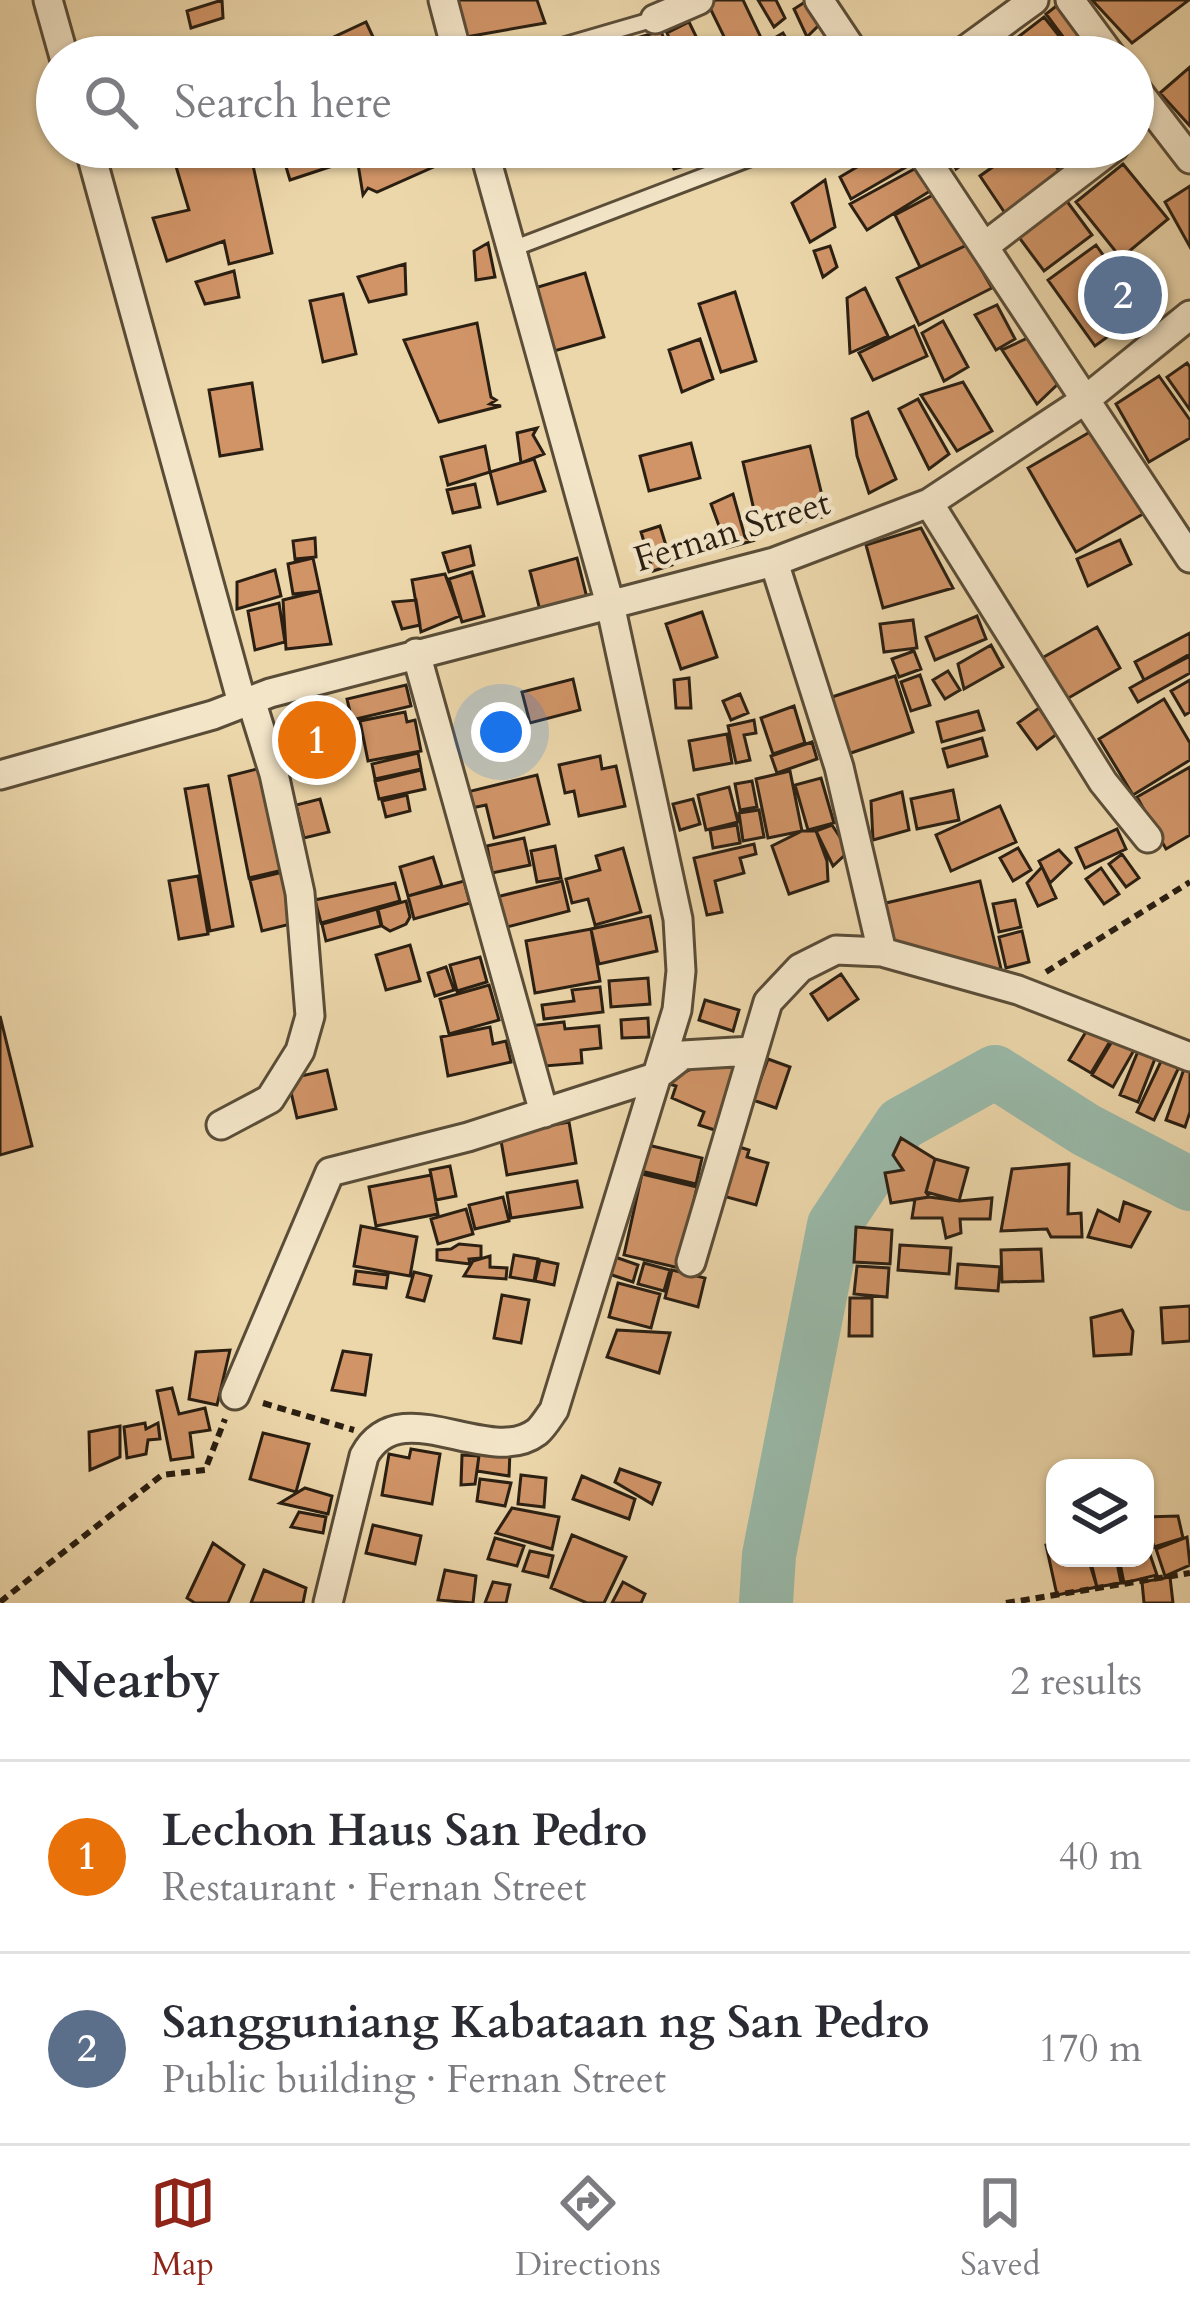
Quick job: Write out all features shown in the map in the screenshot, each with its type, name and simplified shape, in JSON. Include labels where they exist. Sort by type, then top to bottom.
[{"type":"street","points":[[48,0],[58,36]]},
{"type":"street","points":[[443,0],[452,36]]},
{"type":"street","points":[[655,20],[699,0]]},
{"type":"street","points":[[819,0],[843,36]]},
{"type":"street","points":[[985,36],[1034,0]]},
{"type":"street","points":[[1070,0],[1097,36]]},
{"type":"street","points":[[1154,112],[1190,159]]},
{"type":"street","points":[[95,168],[246,701],[274,774],[300,893],[310,1016],[300,1051],[270,1099],[221,1125]]},
{"type":"street","points":[[328,1603],[364,1456],[374,1436],[392,1429],[412,1429],[521,1439],[538,1431],[554,1410],[677,1010],[682,971],[678,919],[610,604],[490,168]]},
{"type":"street","points":[[933,168],[1085,400],[1182,526],[1190,558]]},
{"type":"street","points":[[986,245],[1087,168]]},
{"type":"street","name":"Fernan Street","points":[[0,776],[416,653],[774,562],[929,503],[1085,400],[1190,314]]},
{"type":"street","points":[[929,503],[1103,782],[1148,838]]},
{"type":"street","points":[[774,562],[839,767],[882,952]]},
{"type":"street","points":[[416,653],[544,1113]]},
{"type":"street","points":[[691,1262],[769,1002],[800,968],[836,950],[882,952],[1018,990],[1190,1057]]},
{"type":"street","points":[[235,1395],[330,1172],[468,1137],[655,1077],[683,1055],[752,1051]]},
{"type":"lane","points":[[598,36],[655,20]]},
{"type":"lane","points":[[512,249],[725,168]]},
{"type":"path","points":[[1018,990],[1190,882]]},
{"type":"path","points":[[0,1602],[162,1474],[205,1470],[235,1395],[374,1436]]},
{"type":"path","points":[[1006,1603],[1190,1573]]},
{"type":"building","points":[[222,0],[223,18],[191,28],[187,11]]},
{"type":"building","points":[[452,0],[537,0],[545,23],[472,36],[466,36]]},
{"type":"building","points":[[743,0],[760,36],[724,36],[708,4]]},
{"type":"building","points":[[758,0],[776,0],[785,18],[774,27]]},
{"type":"building","points":[[1064,0],[1090,36],[1062,36],[1046,14]]},
{"type":"building","points":[[1092,0],[1189,0],[1141,36],[1125,36]]},
{"type":"building","points":[[805,2],[819,25],[808,36],[807,36],[794,9]]},
{"type":"building","points":[[1044,17],[1059,36],[1019,36]]},
{"type":"building","points":[[366,22],[373,36],[336,36]]},
{"type":"building","points":[[689,22],[696,36],[668,36]]},
{"type":"building","points":[[1190,67],[1190,126],[1160,93]]},
{"type":"building","points":[[176,168],[254,168],[272,253],[229,264],[224,241],[167,261],[153,218],[189,210]]},
{"type":"building","points":[[286,168],[326,168],[290,180]]},
{"type":"building","points":[[359,168],[431,168],[377,192],[368,188],[363,195]]},
{"type":"building","points":[[855,168],[904,168],[851,199],[840,177]]},
{"type":"building","points":[[916,168],[930,191],[867,230],[850,204]]},
{"type":"building","points":[[991,168],[1057,168],[1061,173],[1009,219],[980,176]]},
{"type":"building","points":[[1061,168],[1080,168],[1068,178]]},
{"type":"building","points":[[1118,168],[1126,168],[1168,219],[1121,258],[1076,202]]},
{"type":"building","points":[[825,180],[835,227],[810,242],[792,203]]},
{"type":"building","points":[[1190,186],[1190,247],[1165,202]]},
{"type":"building","points":[[933,195],[967,245],[920,267],[895,215]]},
{"type":"building","points":[[1066,200],[1092,235],[1044,271],[1018,236]]},
{"type":"building","points":[[488,243],[495,277],[476,280],[474,251]]},
{"type":"building","points":[[967,245],[992,288],[919,325],[897,278]]},
{"type":"building","points":[[1096,245],[1143,311],[1095,346],[1048,280]]},
{"type":"building","points":[[830,246],[837,267],[823,277],[814,251]]},
{"type":"building","points":[[405,264],[406,294],[369,302],[358,277]]},
{"type":"building","points":[[234,271],[239,297],[205,304],[196,282]]},
{"type":"building","points":[[585,273],[604,337],[547,353],[528,290]]},
{"type":"building","points":[[865,288],[888,336],[850,353],[847,298]]},
{"type":"building","points":[[735,292],[756,361],[721,372],[699,304]]},
{"type":"building","points":[[343,294],[356,354],[323,362],[310,301]]},
{"type":"building","points":[[997,305],[1015,339],[996,350],[975,315]]},
{"type":"building","points":[[943,321],[968,367],[944,381],[922,333]]},
{"type":"building","points":[[477,323],[491,397],[496,400],[490,404],[501,406],[439,422],[404,340]]},
{"type":"building","points":[[914,326],[927,356],[873,380],[859,353]]},
{"type":"building","points":[[1032,336],[1059,383],[1037,404],[1002,350]]},
{"type":"building","points":[[700,339],[713,379],[682,392],[669,350]]},
{"type":"building","points":[[1187,363],[1190,367],[1190,410],[1167,377]]},
{"type":"building","points":[[1159,376],[1190,420],[1190,438],[1149,462],[1116,404]]},
{"type":"building","points":[[963,382],[992,431],[957,451],[921,395]]},
{"type":"building","points":[[252,383],[262,449],[220,456],[209,390]]},
{"type":"building","points":[[918,399],[949,454],[929,469],[899,409]]},
{"type":"building","points":[[868,412],[896,479],[869,493],[852,419]]},
{"type":"building","points":[[537,428],[533,435],[544,454],[521,463],[517,433]]},
{"type":"building","points":[[1095,429],[1143,514],[1076,552],[1028,468]]},
{"type":"building","points":[[691,443],[700,478],[649,491],[640,456]]},
{"type":"building","points":[[485,446],[490,472],[448,485],[441,457]]},
{"type":"building","points":[[810,446],[827,516],[759,532],[743,462]]},
{"type":"building","points":[[534,459],[545,491],[498,504],[490,472]]},
{"type":"building","points":[[475,484],[480,507],[453,513],[447,490]]},
{"type":"building","points":[[733,494],[745,537],[752,541],[727,548],[711,504]]},
{"type":"building","points":[[660,526],[672,565],[653,571],[641,532]]},
{"type":"building","points":[[921,528],[953,588],[883,608],[866,545]]},
{"type":"building","points":[[315,538],[316,557],[295,559],[293,541]]},
{"type":"building","points":[[1120,540],[1131,564],[1088,586],[1077,559]]},
{"type":"building","points":[[470,546],[474,565],[449,572],[443,553]]},
{"type":"building","points":[[313,558],[320,591],[293,594],[288,564]]},
{"type":"building","points":[[577,558],[589,606],[542,618],[530,571]]},
{"type":"building","points":[[275,570],[281,596],[237,609],[237,582]]},
{"type":"building","points":[[472,572],[484,616],[462,622],[449,579]]},
{"type":"building","points":[[445,574],[460,616],[421,632],[412,580]]},
{"type":"building","points":[[320,591],[331,644],[286,649],[283,600]]},
{"type":"building","points":[[416,600],[420,625],[402,629],[393,602]]},
{"type":"building","points":[[279,603],[285,642],[255,650],[248,611]]},
{"type":"building","points":[[702,612],[717,657],[681,669],[666,624]]},
{"type":"building","points":[[977,616],[986,639],[935,660],[926,637]]},
{"type":"building","points":[[913,620],[917,648],[884,652],[880,624]]},
{"type":"building","points":[[1097,627],[1120,668],[1065,700],[1042,658]]},
{"type":"building","points":[[1190,633],[1190,656],[1144,680],[1135,662]]},
{"type":"building","points":[[991,645],[1003,667],[964,689],[958,664]]},
{"type":"building","points":[[914,651],[921,669],[899,677],[892,659]]},
{"type":"building","points":[[1190,654],[1190,673],[1138,702],[1130,688]]},
{"type":"building","points":[[948,671],[960,690],[945,699],[933,680]]},
{"type":"building","points":[[920,675],[930,705],[911,711],[901,682]]},
{"type":"building","points":[[895,676],[913,732],[842,756],[823,700]]},
{"type":"building","points":[[689,678],[691,708],[676,708],[674,680]]},
{"type":"building","points":[[573,679],[580,710],[530,723],[522,692]]},
{"type":"building","points":[[1190,680],[1190,712],[1185,715],[1171,691]]},
{"type":"building","points":[[406,685],[411,706],[352,720],[347,699]]},
{"type":"building","points":[[740,694],[748,713],[731,720],[723,701]]},
{"type":"building","points":[[1164,699],[1190,743],[1190,760],[1133,795],[1099,739]]},
{"type":"building","points":[[794,706],[805,743],[773,754],[761,718]]},
{"type":"building","points":[[1039,708],[1057,734],[1037,749],[1018,723]]},
{"type":"building","points":[[341,710],[353,754],[293,770],[281,726]]},
{"type":"building","points":[[978,711],[984,730],[942,742],[937,722]]},
{"type":"building","points":[[405,712],[407,722],[415,720],[421,751],[368,761],[360,721]]},
{"type":"building","points":[[754,720],[756,733],[744,735],[750,760],[736,763],[728,726]]},
{"type":"building","points":[[727,734],[732,763],[694,770],[689,741]]},
{"type":"building","points":[[982,738],[987,756],[948,767],[943,749]]},
{"type":"building","points":[[812,742],[817,759],[777,773],[771,756]]},
{"type":"building","points":[[418,753],[421,769],[375,779],[372,764]]},
{"type":"building","points":[[600,756],[602,769],[616,766],[625,806],[579,816],[574,791],[565,793],[559,765]]},
{"type":"building","points":[[1190,767],[1190,835],[1166,849],[1137,797]]},
{"type":"building","points":[[261,768],[283,870],[249,878],[229,776]]},
{"type":"building","points":[[421,770],[425,789],[379,799],[375,781]]},
{"type":"building","points":[[790,771],[802,831],[768,838],[756,779]]},
{"type":"building","points":[[537,775],[549,824],[494,838],[486,805],[467,809],[463,793]]},
{"type":"building","points":[[821,778],[834,823],[808,830],[795,785]]},
{"type":"building","points":[[752,781],[757,807],[740,810],[735,784]]},
{"type":"building","points":[[208,785],[233,926],[210,931],[185,789]]},
{"type":"building","points":[[729,787],[738,822],[706,830],[698,795]]},
{"type":"building","points":[[953,790],[959,820],[917,829],[911,799]]},
{"type":"building","points":[[902,792],[909,830],[873,840],[871,801]]},
{"type":"building","points":[[407,795],[410,811],[386,817],[382,801]]},
{"type":"building","points":[[320,799],[329,832],[304,838],[296,805]]},
{"type":"building","points":[[693,799],[700,824],[680,830],[673,804]]},
{"type":"building","points":[[1000,806],[1016,842],[951,871],[936,835]]},
{"type":"building","points":[[759,810],[764,837],[743,841],[739,813]]},
{"type":"building","points":[[737,825],[740,843],[713,848],[710,830]]},
{"type":"building","points":[[832,825],[849,851],[833,866],[816,831]]},
{"type":"building","points":[[1117,829],[1126,849],[1085,868],[1076,848]]},
{"type":"building","points":[[802,831],[816,831],[827,861],[828,881],[789,894],[772,846]]},
{"type":"building","points":[[524,838],[530,865],[492,873],[487,846]]},
{"type":"building","points":[[754,844],[756,854],[740,858],[744,873],[715,881],[722,912],[707,915],[694,858]]},
{"type":"building","points":[[555,846],[561,878],[537,882],[531,851]]},
{"type":"building","points":[[623,848],[641,912],[595,925],[588,899],[572,903],[566,879],[600,870],[596,856]]},
{"type":"building","points":[[1018,848],[1031,870],[1013,881],[1000,858]]},
{"type":"building","points":[[1059,850],[1071,863],[1050,883],[1039,861]]},
{"type":"building","points":[[1122,854],[1139,878],[1126,887],[1109,864]]},
{"type":"building","points":[[433,857],[442,886],[408,896],[400,867]]},
{"type":"building","points":[[1042,867],[1056,898],[1038,906],[1027,883]]},
{"type":"building","points":[[1101,868],[1119,894],[1104,904],[1086,879]]},
{"type":"building","points":[[283,872],[295,923],[262,931],[250,880]]},
{"type":"building","points":[[198,876],[208,934],[179,939],[169,881]]},
{"type":"building","points":[[464,881],[470,903],[414,919],[408,896]]},
{"type":"building","points":[[562,881],[569,911],[499,929],[492,898]]},
{"type":"building","points":[[980,881],[1002,973],[886,944],[886,903]]},
{"type":"building","points":[[395,883],[400,901],[321,923],[315,900]]},
{"type":"building","points":[[1015,900],[1021,927],[999,932],[993,904]]},
{"type":"building","points":[[406,901],[410,917],[406,924],[390,931],[382,926],[378,909]]},
{"type":"building","points":[[377,909],[381,926],[326,941],[322,924]]},
{"type":"building","points":[[650,916],[657,951],[599,964],[591,929]]},
{"type":"building","points":[[591,929],[600,981],[535,993],[526,941]]},
{"type":"building","points":[[1022,931],[1029,962],[1006,968],[999,937]]},
{"type":"building","points":[[410,945],[420,981],[386,990],[376,955]]},
{"type":"building","points":[[480,957],[487,982],[457,991],[450,965]]},
{"type":"building","points":[[446,967],[454,990],[435,996],[428,973]]},
{"type":"building","points":[[841,974],[858,999],[828,1020],[811,994]]},
{"type":"building","points":[[648,978],[650,1004],[611,1007],[609,981]]},
{"type":"building","points":[[489,985],[499,1020],[449,1034],[440,999]]},
{"type":"building","points":[[600,987],[603,1012],[544,1019],[542,1005],[574,1001],[572,990]]},
{"type":"building","points":[[705,1000],[739,1010],[733,1031],[699,1020]]},
{"type":"building","points":[[0,1016],[32,1146],[0,1155]]},
{"type":"building","points":[[648,1018],[649,1037],[622,1038],[621,1020]]},
{"type":"building","points":[[564,1022],[565,1029],[599,1026],[601,1048],[581,1050],[582,1063],[545,1066],[544,1060],[533,1061],[529,1026]]},
{"type":"building","points":[[1090,1025],[1112,1038],[1091,1073],[1069,1060]]},
{"type":"building","points":[[490,1027],[493,1044],[506,1041],[511,1062],[448,1076],[441,1037]]},
{"type":"building","points":[[1117,1033],[1137,1045],[1113,1087],[1092,1075]]},
{"type":"building","points":[[1141,1044],[1158,1051],[1138,1102],[1120,1095]]},
{"type":"building","points":[[725,1054],[745,1060],[721,1132],[699,1125],[704,1112],[672,1098],[676,1086],[663,1082]]},
{"type":"building","points":[[1163,1057],[1180,1065],[1154,1120],[1137,1112]]},
{"type":"building","points":[[768,1059],[790,1067],[776,1108],[753,1100]]},
{"type":"building","points":[[1184,1069],[1190,1071],[1190,1112],[1185,1127],[1166,1120]]},
{"type":"building","points":[[327,1070],[336,1109],[297,1118],[288,1079]]},
{"type":"building","points":[[569,1122],[576,1163],[507,1175],[500,1135]]},
{"type":"building","points":[[901,1138],[935,1159],[926,1192],[929,1197],[891,1203],[885,1173],[903,1170],[893,1155]]},
{"type":"building","points":[[648,1145],[702,1158],[696,1184],[641,1171]]},
{"type":"building","points":[[736,1146],[749,1150],[747,1157],[768,1163],[756,1205],[723,1196]]},
{"type":"building","points":[[935,1159],[968,1168],[959,1201],[926,1192]]},
{"type":"building","points":[[1069,1164],[1068,1214],[1081,1213],[1082,1237],[1051,1237],[1047,1229],[1001,1231],[1012,1169]]},
{"type":"building","points":[[450,1166],[456,1196],[436,1200],[430,1170]]},
{"type":"building","points":[[642,1174],[697,1187],[679,1268],[624,1255]]},
{"type":"building","points":[[431,1175],[438,1214],[376,1226],[369,1187]]},
{"type":"building","points":[[577,1181],[582,1207],[511,1218],[507,1193]]},
{"type":"building","points":[[503,1197],[509,1221],[475,1229],[469,1205]]},
{"type":"building","points":[[992,1198],[990,1219],[960,1219],[961,1233],[946,1238],[942,1218],[912,1218],[915,1199]]},
{"type":"building","points":[[1124,1202],[1150,1212],[1131,1247],[1088,1237],[1098,1210],[1119,1221]]},
{"type":"building","points":[[466,1209],[473,1234],[438,1244],[431,1219]]},
{"type":"building","points":[[361,1226],[417,1237],[410,1276],[354,1266]]},
{"type":"building","points":[[856,1227],[892,1230],[890,1264],[854,1262]]},
{"type":"building","points":[[459,1244],[481,1246],[481,1258],[469,1259],[470,1264],[437,1260],[437,1250]]},
{"type":"building","points":[[900,1245],[951,1248],[949,1274],[898,1270]]},
{"type":"building","points":[[1041,1249],[1043,1281],[1002,1282],[1001,1250]]},
{"type":"building","points":[[514,1255],[538,1259],[534,1281],[510,1277]]},
{"type":"building","points":[[490,1256],[490,1267],[507,1268],[506,1279],[464,1276],[473,1261]]},
{"type":"building","points":[[615,1257],[638,1265],[633,1282],[609,1274]]},
{"type":"building","points":[[540,1260],[558,1264],[554,1285],[535,1281]]},
{"type":"building","points":[[644,1263],[670,1270],[664,1291],[638,1284]]},
{"type":"building","points":[[958,1264],[1000,1267],[998,1291],[956,1288]]},
{"type":"building","points":[[857,1266],[889,1268],[887,1297],[854,1294]]},
{"type":"building","points":[[672,1270],[705,1278],[698,1307],[665,1298]]},
{"type":"building","points":[[356,1271],[388,1275],[386,1288],[354,1284]]},
{"type":"building","points":[[414,1272],[431,1276],[424,1301],[407,1297]]},
{"type":"building","points":[[618,1283],[660,1294],[651,1328],[609,1317]]},
{"type":"building","points":[[502,1295],[529,1300],[521,1343],[494,1338]]},
{"type":"building","points":[[850,1298],[872,1298],[872,1336],[849,1336]]},
{"type":"building","points":[[1190,1306],[1190,1341],[1163,1343],[1161,1308]]},
{"type":"building","points":[[1122,1310],[1133,1331],[1131,1354],[1094,1356],[1091,1318]]},
{"type":"building","points":[[617,1330],[670,1333],[659,1373],[607,1357]]},
{"type":"building","points":[[230,1350],[217,1405],[189,1399],[196,1352]]},
{"type":"building","points":[[343,1351],[371,1355],[365,1395],[332,1390]]},
{"type":"building","points":[[172,1388],[179,1414],[205,1408],[210,1430],[190,1433],[193,1457],[171,1460],[157,1391]]},
{"type":"building","points":[[145,1423],[146,1429],[158,1423],[160,1439],[148,1440],[146,1454],[127,1458],[124,1427]]},
{"type":"building","points":[[120,1426],[120,1457],[90,1470],[89,1432]]},
{"type":"building","points":[[263,1433],[309,1444],[296,1492],[250,1479]]},
{"type":"building","points":[[480,1447],[510,1451],[509,1476],[477,1471]]},
{"type":"building","points":[[411,1449],[440,1454],[432,1504],[382,1495],[389,1454],[409,1458]]},
{"type":"building","points":[[462,1455],[479,1456],[475,1484],[461,1485]]},
{"type":"building","points":[[620,1469],[660,1483],[652,1504],[615,1482]]},
{"type":"building","points":[[521,1475],[546,1478],[544,1507],[518,1504]]},
{"type":"building","points":[[582,1476],[635,1499],[629,1519],[573,1499]]},
{"type":"building","points":[[480,1479],[511,1483],[505,1506],[477,1501]]},
{"type":"building","points":[[305,1488],[332,1496],[328,1514],[280,1503]]},
{"type":"building","points":[[512,1508],[559,1517],[552,1549],[496,1533]]},
{"type":"building","points":[[299,1512],[326,1517],[323,1533],[291,1527]]},
{"type":"building","points":[[1178,1516],[1183,1538],[1154,1547],[1154,1517]]},
{"type":"building","points":[[373,1525],[421,1536],[415,1564],[366,1553]]},
{"type":"building","points":[[572,1535],[626,1557],[604,1603],[587,1603],[551,1588]]},
{"type":"building","points":[[1187,1537],[1190,1565],[1165,1576],[1156,1549]]},
{"type":"building","points":[[495,1538],[524,1546],[517,1566],[488,1559]]},
{"type":"building","points":[[213,1543],[244,1565],[228,1603],[195,1603],[187,1598]]},
{"type":"building","points":[[530,1551],[553,1556],[548,1577],[523,1571]]},
{"type":"building","points":[[1154,1566],[1157,1575],[1124,1583],[1121,1567]]},
{"type":"building","points":[[1051,1567],[1091,1567],[1097,1587],[1057,1595]]},
{"type":"building","points":[[1092,1567],[1118,1567],[1121,1583],[1097,1587]]},
{"type":"building","points":[[264,1570],[306,1588],[303,1603],[251,1603]]},
{"type":"building","points":[[445,1570],[476,1576],[473,1603],[438,1600]]},
{"type":"building","points":[[1170,1577],[1173,1603],[1144,1603],[1142,1582]]},
{"type":"building","points":[[493,1582],[510,1585],[506,1603],[485,1603]]},
{"type":"building","points":[[623,1582],[645,1594],[641,1603],[612,1603]]},
{"type":"waterway","points":[[766,1603],[769,1555],[834,1225],[901,1124],[995,1072],[1086,1130],[1190,1184]]},
{"type":"place","name":"Sangguniang Kabataan ng San Pedro","points":[[1123,295]]},
{"type":"place","name":"Lechon Haus San Pedro","points":[[317,740]]}]
